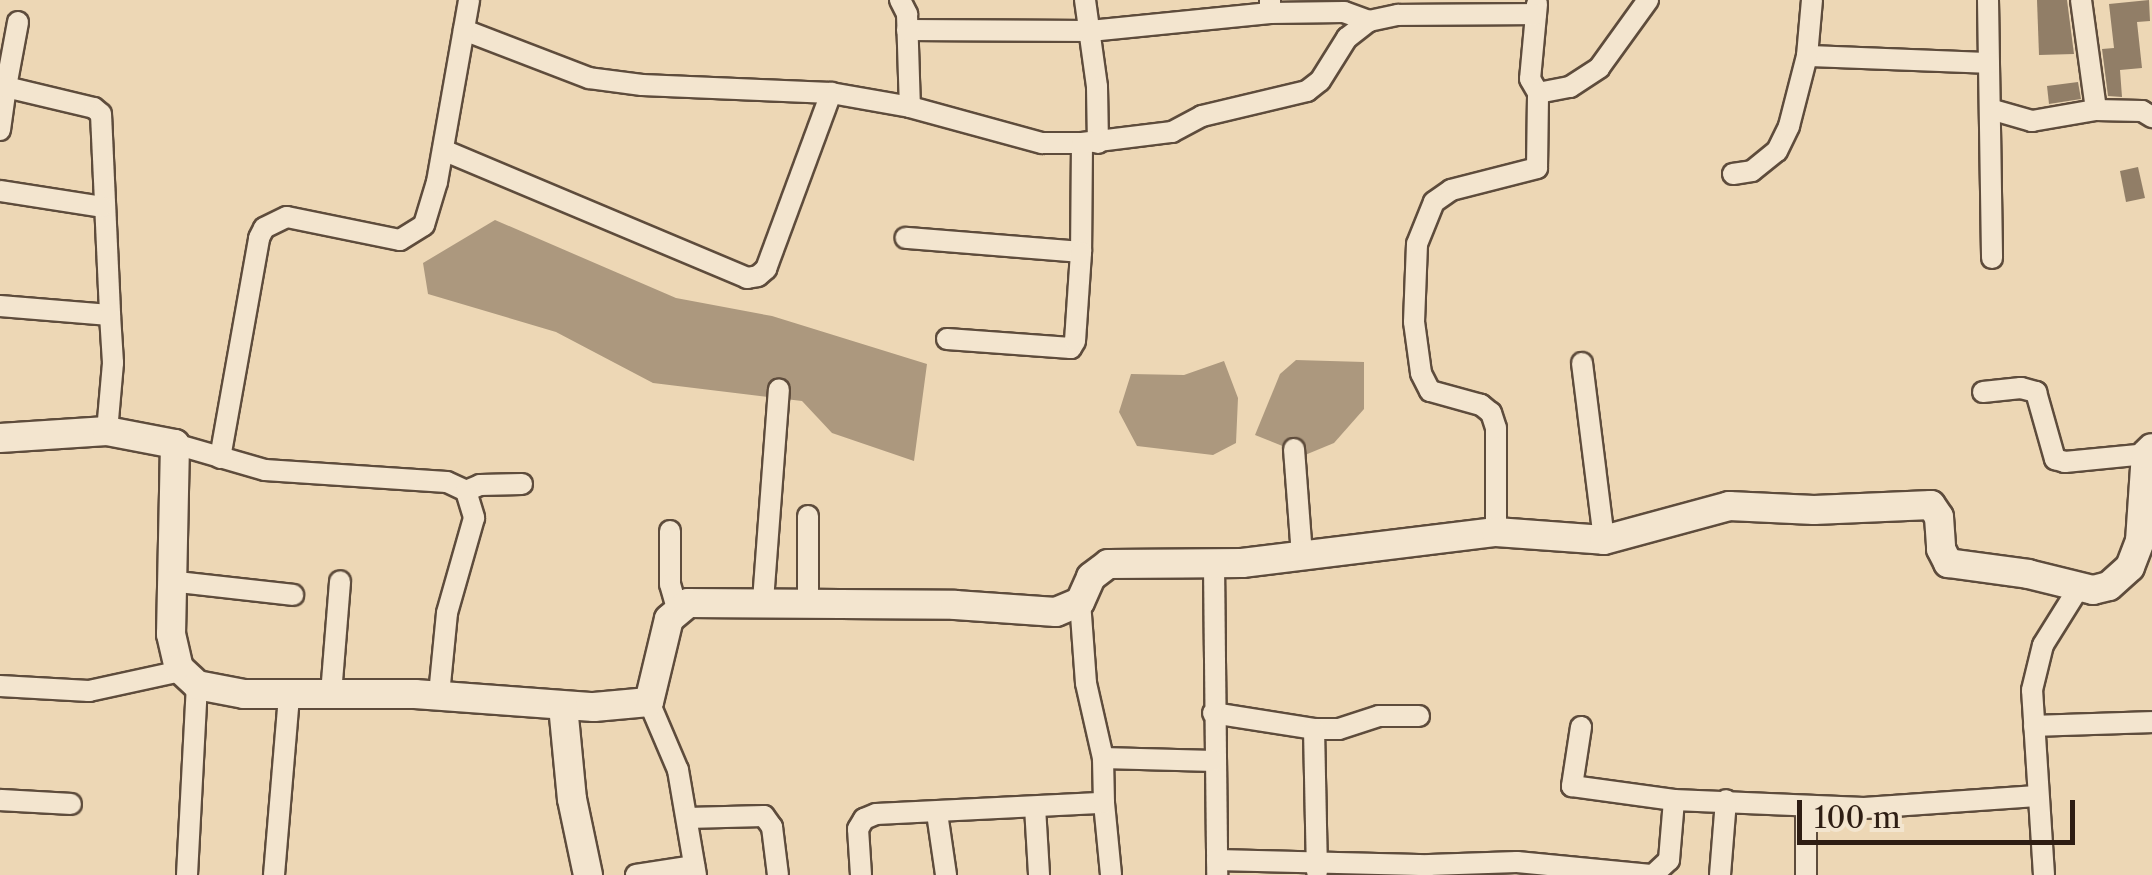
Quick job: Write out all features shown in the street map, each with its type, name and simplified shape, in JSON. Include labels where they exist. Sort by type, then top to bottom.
[{"type":"street","points":[[220,458],[253,258],[264,228],[288,217],[400,240],[424,225],[443,150],[469,0]]},
{"type":"street","points":[[900,0],[907,30],[910,107]]},
{"type":"street","points":[[947,339],[1071,348],[1075,341],[1090,143],[1090,31],[1086,0]]},
{"type":"street","points":[[1538,92],[1570,87],[1599,68],[1648,0]]},
{"type":"street","points":[[1733,174],[1752,170],[1777,151],[1789,126],[1807,56],[1812,0]]},
{"type":"street","points":[[1988,0],[1992,258]]},
{"type":"street","points":[[2080,0],[2096,110]]},
{"type":"street","points":[[907,30],[1090,31],[1270,7],[1344,12],[1369,21]]},
{"type":"street","points":[[464,30],[589,78],[642,85],[831,93],[910,107],[1042,143],[1090,143],[1172,132],[1202,116],[1307,91],[1320,80],[1348,38],[1369,21],[1398,15],[1537,7],[1530,79],[1538,92],[1537,168],[1451,190],[1434,202],[1417,244],[1414,322],[1420,373],[1430,391],[1481,405],[1491,413],[1496,428],[1496,532]]},
{"type":"street","points":[[0,130],[18,22]]},
{"type":"street","points":[[1807,56],[1989,64]]},
{"type":"street","points":[[6,87],[99,111],[104,124],[102,208],[113,362],[107,432]]},
{"type":"street","points":[[443,150],[746,278],[758,276],[766,269],[831,93]]},
{"type":"street","points":[[1990,109],[2032,120],[2096,110],[2142,111],[2152,117]]},
{"type":"street","points":[[0,190],[102,208]]},
{"type":"street","points":[[906,238],[1080,252]]},
{"type":"street","points":[[0,306],[110,315]]},
{"type":"street","points":[[1582,362],[1604,540]]},
{"type":"street","points":[[1111,875],[1103,758],[1086,683],[1080,602],[1091,577],[1108,564],[1214,564],[1496,532],[1604,540],[1729,506],[1814,510],[1924,503],[1937,511],[1941,549],[1948,564],[2028,574],[2078,589],[2109,586],[2130,567],[2143,526],[2149,452],[2065,462],[2055,459],[2036,392],[2021,388],[1983,392]]},
{"type":"street","points":[[763,601],[779,390]]},
{"type":"street","points":[[0,438],[107,432],[174,444],[266,470],[447,482],[466,491],[474,518],[447,613],[439,694]]},
{"type":"street","points":[[174,444],[169,580],[172,646],[189,678],[186,875]]},
{"type":"street","points":[[1294,449],[1302,555]]},
{"type":"street","points":[[466,491],[480,485],[522,484]]},
{"type":"street","points":[[808,516],[808,602]]},
{"type":"street","points":[[670,531],[670,584],[677,608]]},
{"type":"street","points":[[1214,564],[1217,867],[1653,874],[1663,870],[1668,860],[1674,800]]},
{"type":"street","points":[[169,580],[293,595]]},
{"type":"street","points":[[332,694],[340,581]]},
{"type":"street","points":[[2044,875],[2034,726],[2035,665],[2078,589]]},
{"type":"street","points":[[636,875],[695,870],[678,770],[649,702],[669,619],[677,608],[703,601],[763,601],[1056,612],[1080,602]]},
{"type":"street","points":[[0,686],[89,692],[189,678],[244,694],[439,694],[564,706],[649,702]]},
{"type":"street","points":[[274,875],[290,695]]},
{"type":"street","points":[[564,706],[572,799],[588,875]]},
{"type":"street","points":[[1213,713],[1314,730],[1339,729],[1378,716],[1419,716]]},
{"type":"street","points":[[2034,726],[2152,722]]},
{"type":"street","points":[[1581,728],[1572,786],[1674,800],[1864,808],[2037,796]]},
{"type":"street","points":[[1314,730],[1317,869]]},
{"type":"street","points":[[1103,758],[1214,760]]},
{"type":"street","points":[[0,800],[71,804]]},
{"type":"street","points":[[1720,875],[1726,800]]},
{"type":"street","points":[[861,875],[858,829],[864,819],[876,814],[1104,803]]},
{"type":"street","points":[[1806,806],[1806,875]]},
{"type":"street","points":[[1035,808],[1039,875]]},
{"type":"street","points":[[938,813],[946,875]]},
{"type":"street","points":[[687,818],[764,816],[772,827],[778,875]]},
{"type":"shaded area","points":[[495,220],[676,298],[772,316],[927,364],[914,461],[832,433],[802,401],[653,383],[556,332],[428,294],[423,263]]},
{"type":"shaded area","points":[[1296,360],[1364,362],[1364,409],[1334,443],[1305,455],[1255,435],[1280,374]]},
{"type":"shaded area","points":[[1224,361],[1238,398],[1236,443],[1213,455],[1137,446],[1119,412],[1131,374],[1184,375]]},
{"type":"building","points":[[2037,0],[2067,0],[2074,54],[2039,55]]},
{"type":"building","points":[[2149,0],[2150,21],[2137,22],[2142,68],[2120,70],[2122,97],[2108,96],[2102,49],[2114,48],[2109,4]]},
{"type":"building","points":[[2078,82],[2081,99],[2049,104],[2047,86]]},
{"type":"building","points":[[2138,167],[2145,198],[2126,202],[2120,171]]}]
